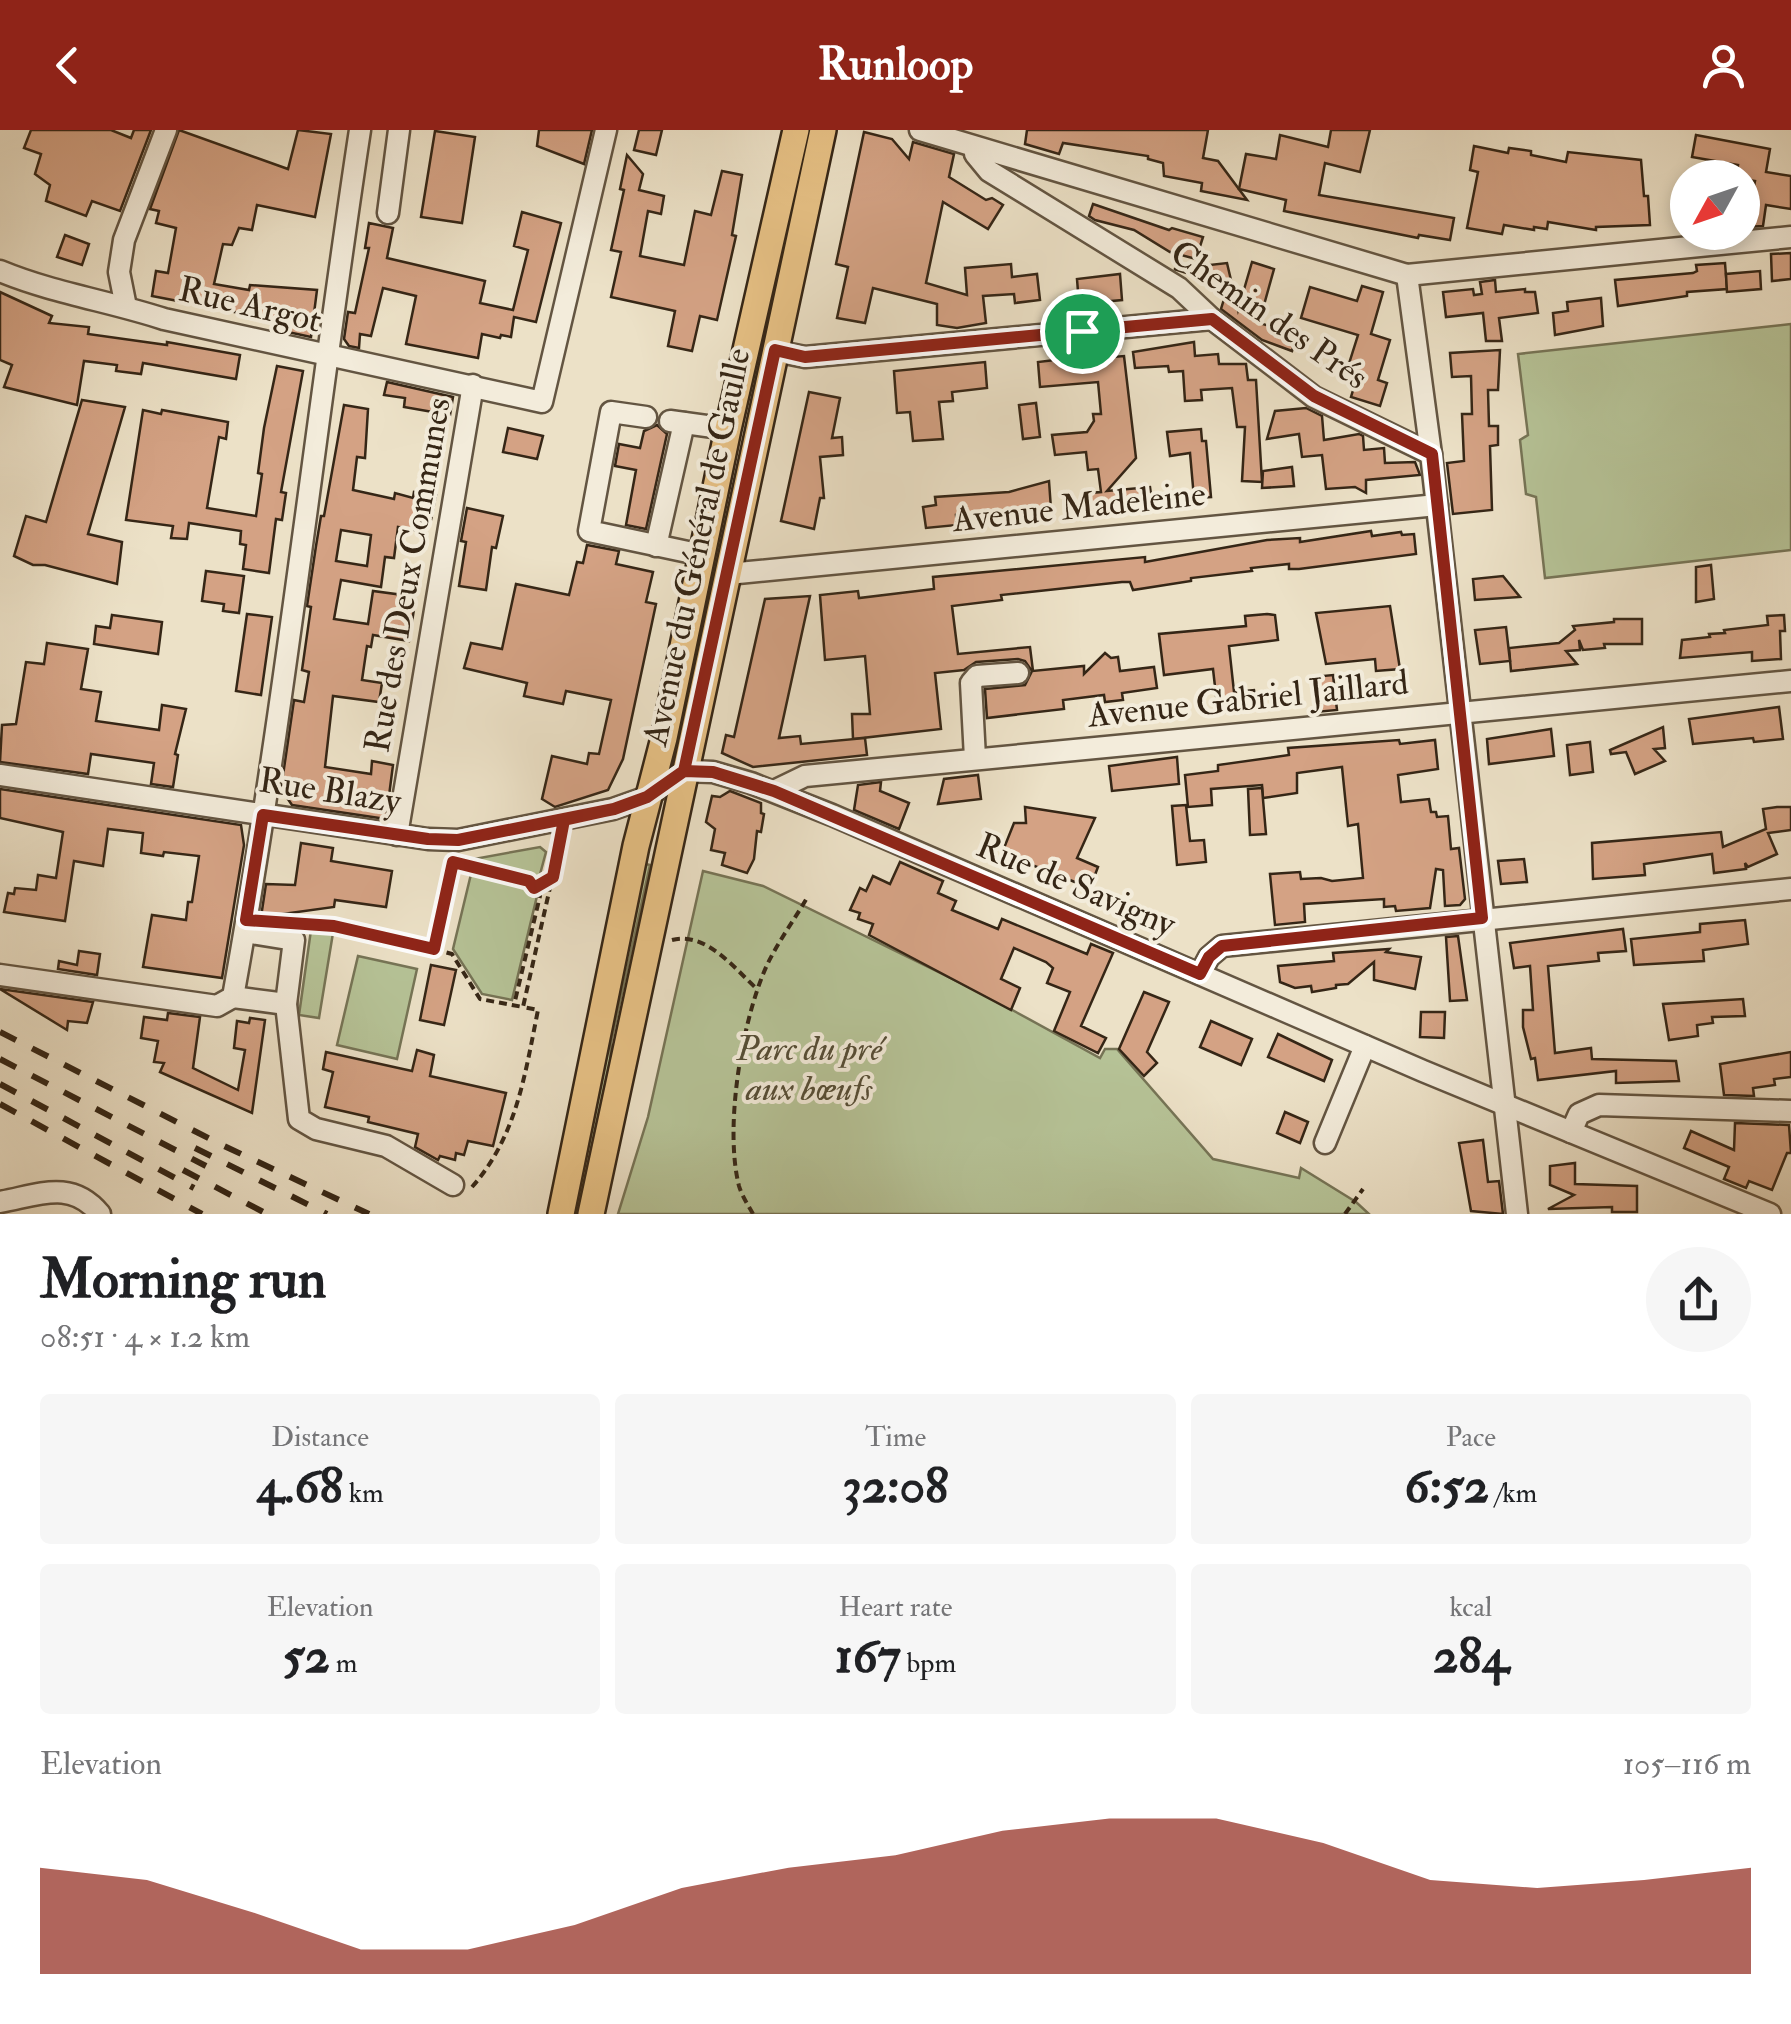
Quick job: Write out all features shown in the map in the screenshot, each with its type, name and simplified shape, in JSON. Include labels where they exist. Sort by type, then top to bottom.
[{"type":"main road","name":"Avenue du Général de Gaulle","points":[[561,1214],[647,797],[664,738],[728,429],[796,130]]},
{"type":"main road","name":"Avenue du Général de Gaulle","points":[[591,1214],[823,130]]},
{"type":"street","name":"Rue Argot","points":[[166,130],[124,240],[119,272],[126,307],[326,356],[542,402],[606,130]]},
{"type":"street","points":[[228,1001],[245,932],[263,815],[360,130]]},
{"type":"street","points":[[388,213],[399,130]]},
{"type":"street","points":[[920,130],[973,142],[1408,275],[1791,237]]},
{"type":"street","name":"Chemin des Prés","points":[[973,142],[989,172],[1179,288],[1212,319],[1314,396],[1432,454]]},
{"type":"street","points":[[0,271],[37,287],[126,307]]},
{"type":"street","points":[[1408,275],[1432,454],[1517,1214]]},
{"type":"street","points":[[775,350],[805,357],[1212,319]]},
{"type":"street","name":"Rue des Deux Communes","points":[[397,834],[473,385]]},
{"type":"street","points":[[646,418],[611,412],[590,531],[656,546],[705,543]]},
{"type":"street","points":[[656,546],[677,422],[728,429]]},
{"type":"street","name":"Avenue Madeleine","points":[[728,574],[1437,505]]},
{"type":"street","points":[[974,758],[971,683],[977,676],[1018,672]]},
{"type":"street","name":"Avenue Gabriel Jaillard","points":[[774,791],[805,776],[1791,681]]},
{"type":"street","name":"Rue Blazy","points":[[0,775],[458,840],[614,809],[647,797],[684,771]]},
{"type":"street","name":"Rue de Savigny","points":[[684,771],[713,772],[774,791],[1364,1046],[1770,1214]]},
{"type":"street","points":[[1200,974],[1209,957],[1222,946],[1791,889]]},
{"type":"street","points":[[245,932],[294,940],[286,1004],[299,1119],[316,1130],[386,1146],[461,1188]]},
{"type":"street","points":[[0,975],[194,1004],[286,1004]]},
{"type":"street","points":[[1325,1144],[1364,1046]]},
{"type":"street","points":[[1571,1132],[1579,1114],[1600,1105],[1791,1111]]},
{"type":"street","points":[[0,1202],[66,1191],[89,1201],[100,1214]]},
{"type":"path","points":[[522,1007],[564,820]]},
{"type":"path","points":[[434,949],[458,840]]},
{"type":"path","points":[[453,862],[529,881],[540,896],[514,1005]]},
{"type":"path","points":[[534,888],[553,877]]},
{"type":"path","points":[[752,1214],[740,1189],[733,1117],[742,1056],[768,962],[807,898]]},
{"type":"path","points":[[297,922],[334,926],[452,954],[480,999],[538,1010],[516,1114],[487,1169],[461,1188]]},
{"type":"path","points":[[672,940],[693,939],[718,953],[758,990]]},
{"type":"path","points":[[1345,1214],[1362,1188]]},
{"type":"green space","points":[[1791,324],[1791,550],[1545,578],[1536,497],[1526,494],[1520,440],[1528,435],[1518,354]]},
{"type":"green space","points":[[540,847],[546,852],[539,878],[473,863],[474,859]]},
{"type":"green space","points":[[641,863],[650,865],[611,1043],[609,1094],[581,1214],[570,1214]]},
{"type":"green space","points":[[472,870],[528,883],[537,896],[512,1000],[482,994],[453,949]]},
{"type":"green space","name":"Parc du pré aux bœufs","points":[[703,871],[763,886],[983,994],[1100,1058],[1105,1049],[1117,1049],[1213,1159],[1299,1178],[1301,1168],[1369,1214],[618,1214],[648,1117]]},
{"type":"green space","points":[[311,930],[333,933],[319,1018],[299,1015]]},
{"type":"green space","points":[[358,956],[417,969],[397,1059],[337,1045]]},
{"type":"building","points":[[31,130],[111,130],[131,138],[134,130],[151,130],[120,211],[92,201],[86,216],[46,201],[50,185],[35,174],[41,154],[24,148]]},
{"type":"building","points":[[179,130],[288,169],[298,130],[331,134],[315,217],[257,205],[252,230],[239,228],[232,245],[223,244],[214,284],[249,290],[250,285],[317,290],[311,337],[274,329],[276,320],[152,296],[156,271],[168,273],[176,228],[156,223],[159,211],[150,209]]},
{"type":"building","points":[[539,130],[592,130],[584,164],[537,146]]},
{"type":"building","points":[[639,130],[662,130],[656,155],[634,150]]},
{"type":"building","points":[[1027,130],[1208,130],[1203,158],[1218,161],[1247,200],[1201,191],[1202,183],[1164,176],[1163,163],[1148,156],[1063,143],[1059,154],[1025,144]]},
{"type":"building","points":[[1331,130],[1370,130],[1360,172],[1325,163],[1319,195],[1454,218],[1450,240],[1419,235],[1418,238],[1284,211],[1286,200],[1239,189],[1246,154],[1276,159],[1280,135],[1328,147]]},
{"type":"building","points":[[435,131],[475,137],[462,223],[421,217]]},
{"type":"building","points":[[864,132],[892,139],[909,159],[913,142],[954,154],[949,177],[986,200],[992,198],[1003,205],[988,229],[943,202],[926,283],[967,295],[965,268],[1011,264],[1012,277],[1037,274],[1040,300],[1015,303],[1014,294],[983,296],[986,323],[957,328],[937,325],[937,304],[873,288],[865,323],[837,318],[848,267],[836,264]]},
{"type":"building","points":[[1696,135],[1770,149],[1766,172],[1791,176],[1791,209],[1766,205],[1760,226],[1760,160],[1692,157]]},
{"type":"building","points":[[1474,146],[1508,153],[1509,148],[1531,151],[1531,155],[1566,162],[1568,152],[1641,160],[1650,225],[1596,230],[1548,222],[1547,229],[1534,230],[1504,225],[1502,234],[1467,228],[1478,172],[1470,170]]},
{"type":"building","points":[[627,155],[643,174],[639,190],[664,196],[661,214],[648,211],[640,256],[684,265],[695,211],[711,215],[722,171],[742,175],[732,235],[736,236],[717,320],[700,316],[692,351],[668,346],[675,311],[611,297],[621,252],[611,250]]},
{"type":"building","points":[[1093,204],[1169,230],[1203,237],[1196,259],[1170,252],[1134,230],[1095,220],[1089,216]]},
{"type":"building","points":[[522,212],[561,223],[536,322],[514,317],[511,337],[482,334],[478,358],[406,344],[416,296],[383,288],[371,336],[360,334],[359,348],[349,346],[344,339],[348,312],[355,313],[369,248],[365,248],[369,223],[393,228],[387,258],[485,281],[480,303],[513,310],[528,250],[514,246]]},
{"type":"building","points":[[65,235],[89,244],[82,265],[57,257]]},
{"type":"building","points":[[1791,253],[1791,279],[1772,281],[1771,254]]},
{"type":"building","points":[[1252,262],[1274,269],[1259,323],[1297,334],[1292,351],[1262,340],[1221,309],[1228,286],[1174,269],[1227,263],[1238,310]]},
{"type":"building","points":[[1725,263],[1727,289],[1687,292],[1687,296],[1618,306],[1615,280],[1693,273],[1697,271],[1696,265]]},
{"type":"building","points":[[1760,271],[1761,289],[1727,292],[1726,274]]},
{"type":"building","points":[[1120,274],[1122,300],[1079,304],[1077,279]]},
{"type":"building","points":[[1495,280],[1496,292],[1535,292],[1538,313],[1499,318],[1502,341],[1486,341],[1483,313],[1446,317],[1443,292],[1473,289],[1474,295],[1482,294],[1480,282]]},
{"type":"building","points":[[1362,286],[1383,292],[1371,334],[1390,340],[1378,380],[1387,383],[1380,406],[1351,397],[1358,374],[1347,370],[1358,335],[1301,318],[1310,287],[1357,301]]},
{"type":"building","points":[[0,292],[52,316],[49,323],[89,327],[88,334],[240,355],[236,379],[143,363],[141,374],[116,371],[117,365],[84,361],[77,405],[4,387],[12,365],[0,360]]},
{"type":"building","points":[[1601,298],[1603,326],[1555,335],[1553,313],[1568,311],[1567,302]]},
{"type":"building","points":[[1194,342],[1195,356],[1218,354],[1219,364],[1246,364],[1248,380],[1256,380],[1262,482],[1242,481],[1245,427],[1237,427],[1232,388],[1201,390],[1202,400],[1185,401],[1183,371],[1169,372],[1168,366],[1135,368],[1133,352]]},
{"type":"building","points":[[1500,350],[1498,390],[1488,390],[1489,426],[1498,426],[1498,445],[1490,446],[1492,510],[1453,514],[1447,463],[1464,461],[1462,414],[1472,414],[1471,376],[1452,377],[1450,353]]},
{"type":"building","points":[[1124,356],[1136,458],[1107,491],[1150,487],[1152,502],[1091,508],[1090,493],[1101,492],[1098,469],[1088,470],[1086,452],[1055,455],[1052,435],[1087,432],[1094,421],[1093,414],[1101,414],[1098,382],[1040,387],[1038,362]]},
{"type":"building","points":[[985,362],[987,388],[952,392],[953,401],[939,402],[943,439],[913,441],[910,412],[897,413],[894,371]]},
{"type":"building","points":[[277,366],[303,371],[281,492],[286,493],[282,520],[276,519],[269,573],[243,569],[246,545],[240,544],[241,531],[189,523],[187,539],[171,538],[173,526],[126,520],[143,410],[228,422],[226,439],[219,437],[207,508],[256,516],[264,428]]},
{"type":"building","points":[[387,382],[453,397],[450,415],[404,407],[405,398],[384,395]]},
{"type":"building","points":[[809,392],[840,398],[832,438],[842,437],[843,455],[820,457],[824,498],[820,498],[814,529],[781,521]]},
{"type":"building","points":[[82,400],[125,407],[88,534],[122,542],[117,584],[33,565],[14,556],[26,516],[46,522]]},
{"type":"building","points":[[1036,403],[1040,437],[1023,439],[1019,405]]},
{"type":"building","points":[[344,405],[368,409],[365,458],[357,457],[353,490],[394,499],[395,493],[413,498],[414,492],[436,495],[431,520],[422,518],[420,531],[398,527],[394,558],[385,557],[381,587],[341,580],[334,619],[368,624],[373,591],[410,596],[414,609],[409,641],[373,635],[371,647],[367,646],[362,680],[382,683],[379,702],[333,696],[325,767],[371,774],[372,761],[393,765],[386,819],[292,805],[281,789],[294,700],[304,702],[309,672],[302,670],[311,607],[307,606]],"holes":[[[341,530],[371,535],[367,566],[336,561]]]},
{"type":"building","points":[[1306,408],[1322,416],[1324,440],[1359,434],[1363,436],[1364,450],[1384,448],[1385,463],[1415,462],[1420,475],[1366,480],[1366,493],[1355,487],[1326,489],[1322,455],[1302,457],[1299,434],[1267,439],[1275,411]]},
{"type":"building","points":[[657,425],[667,434],[646,529],[626,525],[636,470],[615,466],[619,444],[640,448],[644,431]]},
{"type":"building","points":[[508,428],[543,436],[537,459],[503,452]]},
{"type":"building","points":[[1201,429],[1202,441],[1206,441],[1211,497],[1194,498],[1190,453],[1170,456],[1167,432]]},
{"type":"building","points":[[1292,467],[1294,486],[1262,488],[1263,471]]},
{"type":"building","points":[[1049,481],[1051,509],[956,515],[957,525],[926,528],[923,507],[936,505],[935,497],[1009,492]]},
{"type":"building","points":[[467,508],[503,516],[496,548],[492,547],[486,590],[459,586]]},
{"type":"building","points":[[1371,531],[1372,536],[1414,534],[1416,554],[1299,569],[1289,569],[1289,564],[1251,568],[1252,571],[1133,590],[1130,582],[1122,582],[1001,595],[1002,600],[952,606],[958,654],[1030,647],[1033,671],[1084,666],[1084,674],[1105,653],[1111,658],[1118,657],[1120,671],[1154,667],[1157,688],[1122,693],[1123,700],[1105,702],[1104,695],[1063,700],[1064,709],[987,718],[985,689],[1025,685],[1032,671],[1025,661],[1018,659],[976,662],[964,670],[935,673],[941,729],[853,739],[852,714],[870,714],[865,656],[825,660],[820,595],[858,591],[859,598],[934,589],[933,577],[1145,557],[1145,562],[1267,540],[1300,538],[1300,542]]},
{"type":"building","points":[[587,545],[619,551],[616,564],[653,572],[646,602],[656,604],[623,759],[608,790],[555,807],[542,799],[552,756],[587,764],[589,753],[599,754],[611,700],[566,691],[563,704],[524,696],[527,683],[464,668],[471,643],[502,649],[516,584],[569,595],[577,562],[583,563]]},
{"type":"building","points":[[1711,565],[1714,599],[1696,602],[1696,567]]},
{"type":"building","points":[[206,571],[244,576],[239,613],[223,611],[224,604],[202,601]]},
{"type":"building","points":[[1503,576],[1520,597],[1475,600],[1473,579]]},
{"type":"building","points":[[810,596],[779,738],[800,736],[801,744],[865,738],[867,755],[753,767],[722,753],[726,735],[734,737],[765,599]]},
{"type":"building","points":[[1390,606],[1400,669],[1376,671],[1375,659],[1326,664],[1316,613]]},
{"type":"building","points":[[247,614],[272,617],[261,695],[236,691]]},
{"type":"building","points":[[112,615],[162,622],[158,654],[94,644],[96,626],[110,628]]},
{"type":"building","points":[[1275,615],[1278,640],[1229,646],[1234,692],[1254,690],[1257,708],[1218,713],[1213,669],[1164,675],[1159,634],[1246,626],[1245,616]]},
{"type":"building","points":[[1784,615],[1781,659],[1752,661],[1752,652],[1680,658],[1682,640],[1768,625],[1767,616]]},
{"type":"building","points":[[1642,619],[1642,644],[1604,644],[1605,648],[1583,650],[1579,640],[1580,650],[1566,651],[1577,664],[1511,671],[1509,648],[1559,643],[1575,630],[1573,626]]},
{"type":"building","points":[[1506,627],[1510,661],[1480,664],[1475,630]]},
{"type":"building","points":[[47,643],[88,649],[81,689],[101,692],[96,721],[159,730],[162,705],[186,709],[175,754],[178,755],[173,787],[151,784],[154,763],[91,754],[88,774],[0,762],[2,725],[16,724],[26,662],[44,664]]},
{"type":"building","points":[[1333,675],[1337,710],[1316,712],[1312,677]]},
{"type":"building","points":[[1779,707],[1783,739],[1693,744],[1689,719]]},
{"type":"building","points":[[1663,727],[1665,748],[1654,749],[1665,761],[1635,774],[1626,752],[1611,754],[1610,750]]},
{"type":"building","points":[[1551,729],[1554,756],[1489,764],[1487,739]]},
{"type":"building","points":[[1399,740],[1400,744],[1435,740],[1438,769],[1398,775],[1401,802],[1429,799],[1431,812],[1436,812],[1437,817],[1448,816],[1451,849],[1459,848],[1465,899],[1460,905],[1445,906],[1443,870],[1436,869],[1430,908],[1396,911],[1395,906],[1384,907],[1384,899],[1304,904],[1305,922],[1275,925],[1270,874],[1300,872],[1301,879],[1332,881],[1363,878],[1358,824],[1348,826],[1342,767],[1297,773],[1297,793],[1263,798],[1262,785],[1211,789],[1212,805],[1188,807],[1185,775],[1218,771],[1218,765],[1289,755],[1288,748]]},
{"type":"building","points":[[1590,742],[1593,772],[1570,775],[1567,745]]},
{"type":"building","points":[[1177,757],[1179,784],[1112,791],[1109,766]]},
{"type":"building","points":[[978,775],[981,799],[938,804],[944,779]]},
{"type":"building","points":[[881,782],[880,791],[909,803],[899,829],[854,810],[858,785]]},
{"type":"building","points":[[1262,788],[1266,834],[1250,835],[1248,789]]},
{"type":"building","points":[[0,789],[241,825],[244,845],[222,978],[143,967],[152,915],[186,920],[199,856],[141,853],[143,833],[108,829],[103,866],[74,861],[65,921],[4,912],[8,893],[14,894],[15,888],[36,890],[38,875],[56,878],[63,832],[0,818]]},
{"type":"building","points":[[730,791],[761,803],[764,814],[747,873],[722,865],[725,853],[711,850],[715,829],[706,822],[712,796],[720,797]]},
{"type":"building","points":[[1186,805],[1190,841],[1204,840],[1206,862],[1177,865],[1172,806]]},
{"type":"building","points":[[1025,807],[1095,818],[1077,858],[1098,867],[1090,888],[1002,853],[1014,823],[1026,823]]},
{"type":"building","points":[[1791,807],[1791,830],[1768,833],[1777,854],[1748,867],[1745,863],[1746,869],[1714,873],[1712,854],[1644,864],[1645,875],[1593,879],[1592,843],[1721,832],[1723,847],[1766,829],[1763,809]]},
{"type":"building","points":[[301,843],[333,848],[331,861],[392,871],[386,907],[335,900],[334,907],[261,917],[266,884],[295,885]]},
{"type":"building","points":[[1524,859],[1527,882],[1501,884],[1498,861]]},
{"type":"building","points":[[900,862],[943,881],[938,893],[956,901],[952,910],[998,929],[1002,919],[1087,954],[1091,944],[1113,953],[1081,1026],[1106,1038],[1098,1053],[1054,1031],[1070,992],[1047,983],[1053,968],[1046,962],[1014,948],[1001,979],[1020,988],[1011,1010],[869,935],[873,924],[858,919],[860,913],[850,910],[860,888],[866,891],[873,876],[890,884]]},
{"type":"building","points":[[1745,920],[1748,944],[1703,950],[1704,961],[1634,965],[1631,939],[1700,932],[1700,924]]},
{"type":"building","points":[[1623,929],[1626,951],[1598,953],[1599,961],[1548,966],[1555,1053],[1591,1048],[1592,1059],[1676,1061],[1679,1081],[1616,1083],[1616,1071],[1538,1080],[1535,1058],[1531,1059],[1523,1027],[1523,1010],[1533,1010],[1530,966],[1514,968],[1510,943]]},
{"type":"building","points":[[1458,936],[1467,1000],[1450,1001],[1446,937]]},
{"type":"building","points":[[1389,949],[1386,952],[1421,957],[1415,989],[1374,980],[1374,962],[1348,984],[1336,988],[1312,992],[1311,986],[1295,988],[1280,982],[1278,966],[1334,961],[1333,953]]},
{"type":"building","points":[[79,951],[100,954],[97,975],[58,969],[59,961],[77,965]]},
{"type":"building","points":[[431,965],[456,970],[444,1025],[420,1020]]},
{"type":"building","points":[[0,989],[93,1002],[87,1023],[68,1021],[67,1030]]},
{"type":"building","points":[[1144,992],[1169,1002],[1147,1052],[1157,1063],[1144,1076],[1119,1049]]},
{"type":"building","points":[[1743,999],[1745,1016],[1712,1017],[1713,1023],[1697,1025],[1698,1036],[1669,1040],[1663,1004]]},
{"type":"building","points":[[1421,1012],[1445,1012],[1444,1038],[1420,1037]]},
{"type":"building","points":[[168,1013],[200,1017],[193,1068],[238,1090],[245,1050],[234,1048],[237,1021],[265,1020],[252,1113],[160,1072],[164,1063],[154,1062],[158,1041],[141,1038],[144,1017],[167,1020]]},
{"type":"building","points":[[1211,1021],[1252,1039],[1241,1065],[1200,1047]]},
{"type":"building","points":[[1278,1034],[1332,1060],[1324,1081],[1268,1057]]},
{"type":"building","points":[[417,1050],[434,1055],[430,1076],[506,1093],[493,1146],[468,1141],[464,1155],[456,1153],[455,1160],[440,1156],[438,1160],[415,1147],[418,1134],[325,1107],[333,1072],[323,1069],[326,1052],[412,1071]]},
{"type":"building","points":[[1791,1052],[1791,1077],[1774,1079],[1775,1085],[1753,1088],[1754,1096],[1724,1095],[1720,1064]]},
{"type":"building","points":[[1285,1112],[1308,1122],[1300,1143],[1277,1133]]},
{"type":"building","points":[[1735,1123],[1789,1125],[1791,1153],[1787,1153],[1772,1190],[1749,1181],[1746,1188],[1724,1179],[1729,1167],[1684,1148],[1691,1131],[1734,1150]]},
{"type":"building","points":[[1483,1140],[1488,1182],[1499,1181],[1503,1214],[1471,1211],[1459,1143]]},
{"type":"building","points":[[1575,1163],[1575,1184],[1637,1186],[1637,1212],[1612,1212],[1612,1207],[1548,1209],[1574,1195],[1550,1185],[1550,1166]]},
{"type":"railway","points":[[0,1032],[222,1145],[369,1214]]},
{"type":"railway","points":[[0,1059],[206,1166]]},
{"type":"railway","points":[[0,1084],[194,1188]]},
{"type":"railway","points":[[0,1104],[202,1214]]},
{"type":"railway","points":[[195,1148],[327,1214]]},
{"type":"railway","points":[[183,1170],[267,1214]]},
{"type":"route","points":[[1082,331],[805,357],[775,350],[684,771],[647,797],[614,809],[458,840],[263,815],[246,920],[334,926],[434,949],[453,862],[529,881],[534,888],[553,877],[564,820],[614,809],[647,797],[684,771],[713,772],[774,791],[1200,974],[1209,957],[1222,946],[1482,918],[1432,454],[1314,396],[1212,319],[1082,331]]}]
